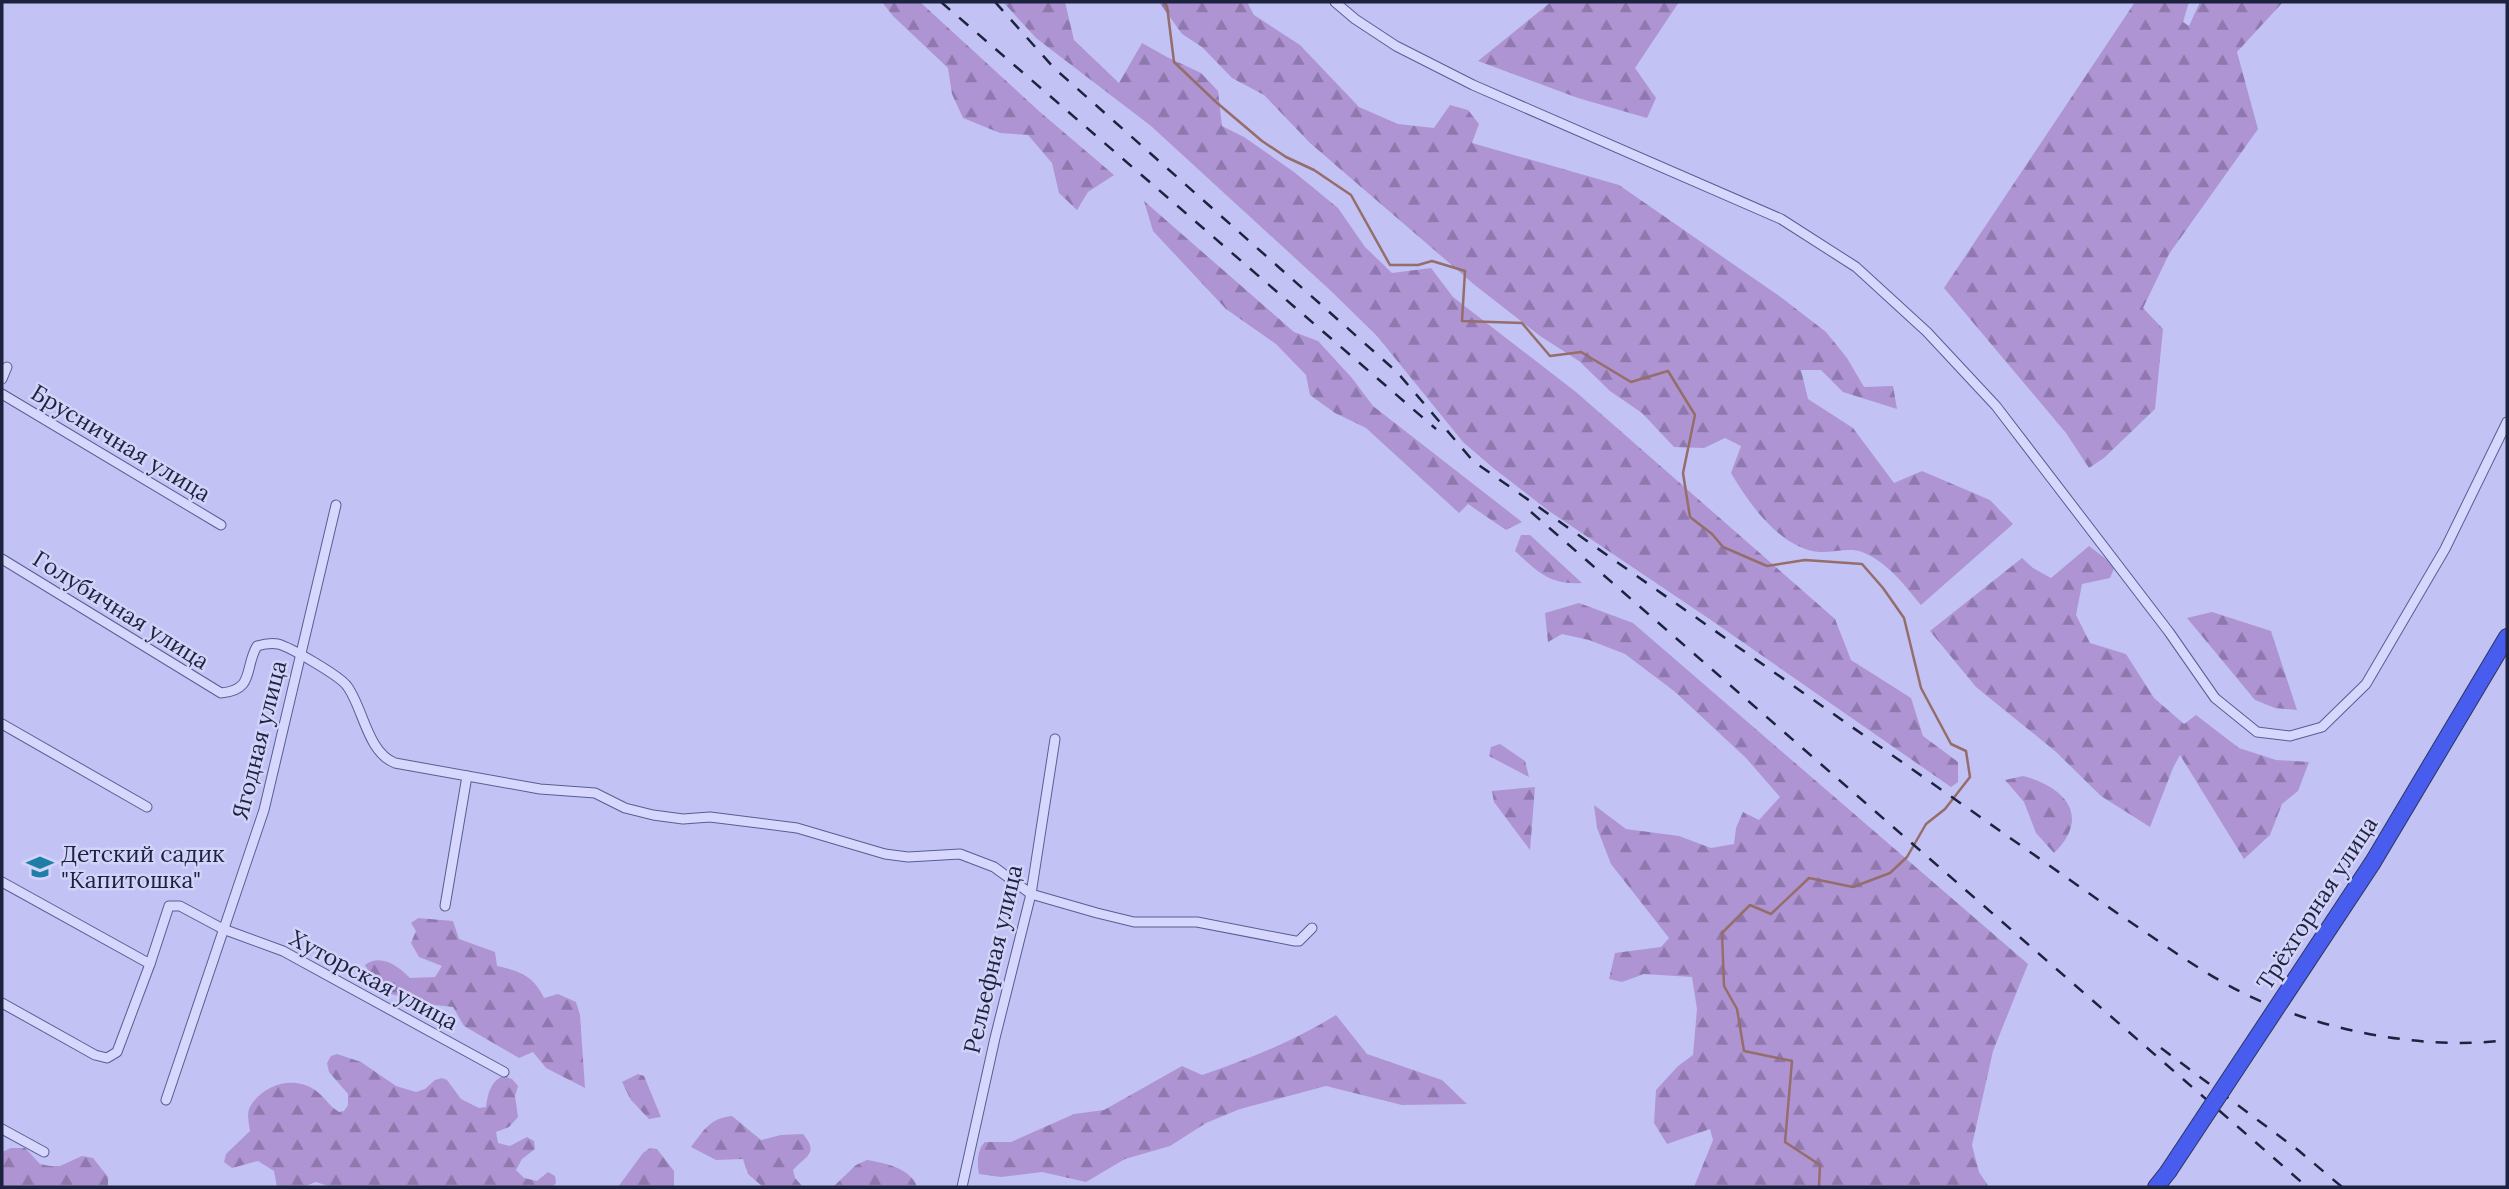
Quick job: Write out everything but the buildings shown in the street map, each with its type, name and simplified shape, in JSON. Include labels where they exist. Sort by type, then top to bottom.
[{"type":"highway","name":"Трёхгорная улица","points":[[2156,1187],[2373,862],[2507,637]]},
{"type":"street","points":[[1335,2],[1354,19],[1396,46],[1473,85],[1781,219],[1856,267],[1927,332],[1996,406],[2169,632],[2215,698],[2258,732],[2290,736],[2322,727],[2366,684],[2445,549],[2507,422]]},
{"type":"street","points":[[2,379],[7,367]]},
{"type":"street","name":"Брусничная улица","points":[[2,394],[221,525]]},
{"type":"street","name":"Ягодная улица","points":[[166,1100],[264,810],[336,505]]},
{"type":"street","name":"Голубичная улица","points":[[2,559],[221,694],[234,692],[243,686],[257,646],[277,644],[300,655]]},
{"type":"street","points":[[300,655],[347,686],[362,722],[388,761],[540,789],[595,793],[625,808],[683,819],[710,817],[797,828],[885,854],[908,857],[960,854],[994,867],[1031,894],[1134,922],[1196,922],[1295,941],[1299,941],[1312,928]]},
{"type":"street","points":[[2,724],[147,807]]},
{"type":"street","name":"Рельефная улица","points":[[962,1187],[1031,894],[1055,739]]},
{"type":"street","points":[[445,906],[467,776]]},
{"type":"street","points":[[2,882],[150,964],[117,1052],[107,1058],[96,1055],[2,1003]]},
{"type":"street","name":"Хуторская улица","points":[[150,964],[172,905],[180,906],[223,929],[283,951],[504,1072]]},
{"type":"street","points":[[2,1129],[44,1152]]},
{"type":"green space","points":[[882,2],[920,2],[1040,112],[1114,175],[1088,192],[1077,210],[1059,193],[1052,163],[1028,135],[1000,133],[963,118],[952,94],[948,68],[893,16]]},
{"type":"green space","points":[[1003,2],[1065,2],[1074,40],[1119,83],[1142,43],[1201,73],[1218,91],[1222,126],[1244,137],[1294,172],[1338,208],[1365,247],[1392,273],[1431,268],[1453,297],[1576,392],[1835,619],[1851,660],[1911,698],[1923,736],[1958,762],[1958,782],[1951,787],[1549,511],[1492,467],[1463,442],[1377,336],[1331,291],[1151,126],[1036,38]]},
{"type":"green space","points":[[1159,2],[1247,2],[1254,15],[1300,45],[1359,107],[1398,124],[1434,128],[1450,105],[1468,110],[1479,124],[1472,143],[1619,185],[1782,298],[1826,332],[1847,358],[1864,387],[1893,386],[1897,409],[1843,392],[1821,370],[1801,370],[1808,399],[1853,428],[1894,483],[1922,471],[1990,500],[2013,524],[1921,605],[1895,575],[1871,556],[1852,550],[1819,552],[1792,543],[1779,534],[1757,511],[1731,473],[1741,446],[1725,438],[1704,448],[1674,447],[1642,413],[1610,391],[1579,361],[1540,336],[1476,286],[1310,143],[1264,95],[1232,78],[1202,47],[1182,34]]},
{"type":"green space","points":[[1551,2],[1679,2],[1635,68],[1656,98],[1647,118],[1578,98],[1478,61]]},
{"type":"green space","points":[[2135,2],[2189,2],[2183,22],[2189,26],[2200,2],[2283,2],[2237,52],[2258,129],[2169,254],[2143,308],[2163,329],[2155,409],[2104,458],[2089,468],[2066,433],[1944,288]]},
{"type":"green space","points":[[1144,201],[1294,332],[1318,341],[1373,406],[1522,522],[1506,530],[1468,504],[1459,513],[1366,428],[1335,413],[1310,395],[1306,375],[1276,344],[1226,309],[1153,231]]},
{"type":"green space","points":[[1521,535],[1530,535],[1582,583],[1561,582],[1538,571],[1515,551]]},
{"type":"green space","points":[[2089,546],[2115,566],[2110,578],[2082,584],[2076,615],[2090,643],[2126,654],[2154,698],[2184,724],[2196,715],[2239,748],[2276,760],[2309,762],[2298,791],[2282,804],[2270,835],[2244,859],[2180,755],[2150,827],[2101,796],[2055,751],[1976,687],[1930,631],[2022,558],[2051,578]]},
{"type":"green space","points":[[1579,603],[1633,623],[2028,964],[1993,1051],[1972,1145],[1979,1172],[1989,1187],[1694,1187],[1713,1140],[1710,1129],[1667,1144],[1654,1123],[1656,1090],[1678,1066],[1693,1055],[1697,1009],[1692,977],[1644,974],[1622,982],[1609,979],[1615,953],[1661,947],[1669,938],[1611,864],[1597,828],[1594,805],[1626,829],[1679,836],[1711,848],[1734,844],[1736,828],[1743,812],[1759,820],[1780,797],[1746,758],[1674,691],[1625,654],[1589,640],[1562,634],[1548,642],[1545,613]]},
{"type":"green space","points":[[2212,612],[2271,631],[2297,710],[2275,708],[2255,700],[2187,618]]},
{"type":"green space","points":[[1500,744],[1525,761],[1529,777],[1489,756],[1491,747]]},
{"type":"green space","points":[[2023,776],[2051,788],[2068,805],[2072,816],[2071,827],[2054,853],[2036,833],[2024,802],[2005,780]]},
{"type":"green space","points":[[1535,787],[1530,850],[1494,802],[1492,791]]},
{"type":"green space","points":[[418,918],[453,921],[459,939],[495,952],[497,966],[513,970],[531,980],[544,998],[558,994],[576,1002],[580,1015],[585,1088],[546,1068],[533,1052],[519,1058],[464,1026],[453,1007],[391,994],[370,973],[365,965],[377,960],[395,965],[410,978],[435,977],[442,966],[419,957],[411,943],[416,931],[411,923]]},
{"type":"green space","points":[[1336,1015],[1367,1054],[1442,1080],[1467,1104],[1402,1105],[1326,1086],[1240,1109],[1206,1123],[1170,1146],[1125,1159],[1086,1182],[1042,1172],[1001,1177],[979,1174],[978,1157],[985,1142],[1011,1142],[1074,1114],[1104,1110],[1182,1066],[1202,1075],[1220,1069],[1288,1041]]},
{"type":"green space","points":[[337,1054],[361,1062],[396,1086],[416,1092],[442,1078],[447,1080],[461,1099],[479,1108],[486,1107],[495,1082],[503,1076],[512,1079],[518,1086],[515,1096],[518,1117],[509,1127],[496,1132],[498,1143],[510,1146],[527,1137],[534,1141],[535,1149],[522,1159],[516,1170],[524,1178],[537,1181],[548,1172],[555,1176],[556,1183],[552,1187],[331,1187],[316,1182],[303,1187],[277,1187],[274,1171],[258,1161],[232,1168],[224,1162],[226,1154],[250,1131],[248,1111],[254,1101],[278,1085],[306,1085],[318,1092],[339,1112],[344,1111],[348,1105],[348,1094],[329,1072],[327,1063],[331,1056]]},
{"type":"green space","points":[[638,1074],[644,1076],[661,1117],[649,1119],[631,1100],[622,1082]]},
{"type":"green space","points":[[732,1116],[761,1140],[781,1135],[803,1134],[810,1146],[809,1154],[793,1170],[795,1178],[802,1186],[808,1187],[763,1187],[748,1174],[743,1159],[716,1160],[691,1147],[713,1122]]},
{"type":"green space","points":[[11,1148],[25,1148],[40,1164],[50,1166],[60,1166],[82,1156],[93,1158],[108,1177],[108,1187],[2,1187],[2,1152]]},
{"type":"green space","points":[[650,1148],[657,1149],[674,1171],[674,1187],[618,1187],[643,1153]]},
{"type":"green space","points":[[867,1160],[903,1171],[917,1187],[833,1187],[856,1165]]},
{"type":"waterway","points":[[1164,2],[1167,6],[1174,62],[1262,141],[1286,157],[1314,170],[1351,195],[1390,265],[1418,265],[1432,261],[1465,271],[1462,321],[1522,323],[1550,356],[1581,352],[1631,382],[1668,371],[1695,415],[1683,473],[1690,517],[1712,534],[1723,547],[1767,566],[1805,560],[1862,564],[1904,618],[1921,688],[1951,744],[1966,751],[1970,777],[1945,809],[1926,824],[1907,857],[1890,873],[1853,887],[1809,878],[1771,914],[1750,905],[1722,933],[1724,986],[1737,1009],[1744,1051],[1792,1061],[1785,1142],[1820,1165],[1819,1187]]},
{"type":"railway","points":[[941,2],[1436,429]]},
{"type":"railway","points":[[995,2],[1054,68],[1397,372],[1473,461],[2117,913],[2179,955],[2243,993],[2304,1018],[2372,1035],[2407,1040],[2475,1043],[2507,1040]]},
{"type":"railway","points":[[1531,512],[2307,1187]]},
{"type":"railway","points":[[2161,1048],[2298,1150],[2342,1187]]},
{"type":"place","name":"Детский садик \"Капитошка\"","points":[[40,867]]}]
